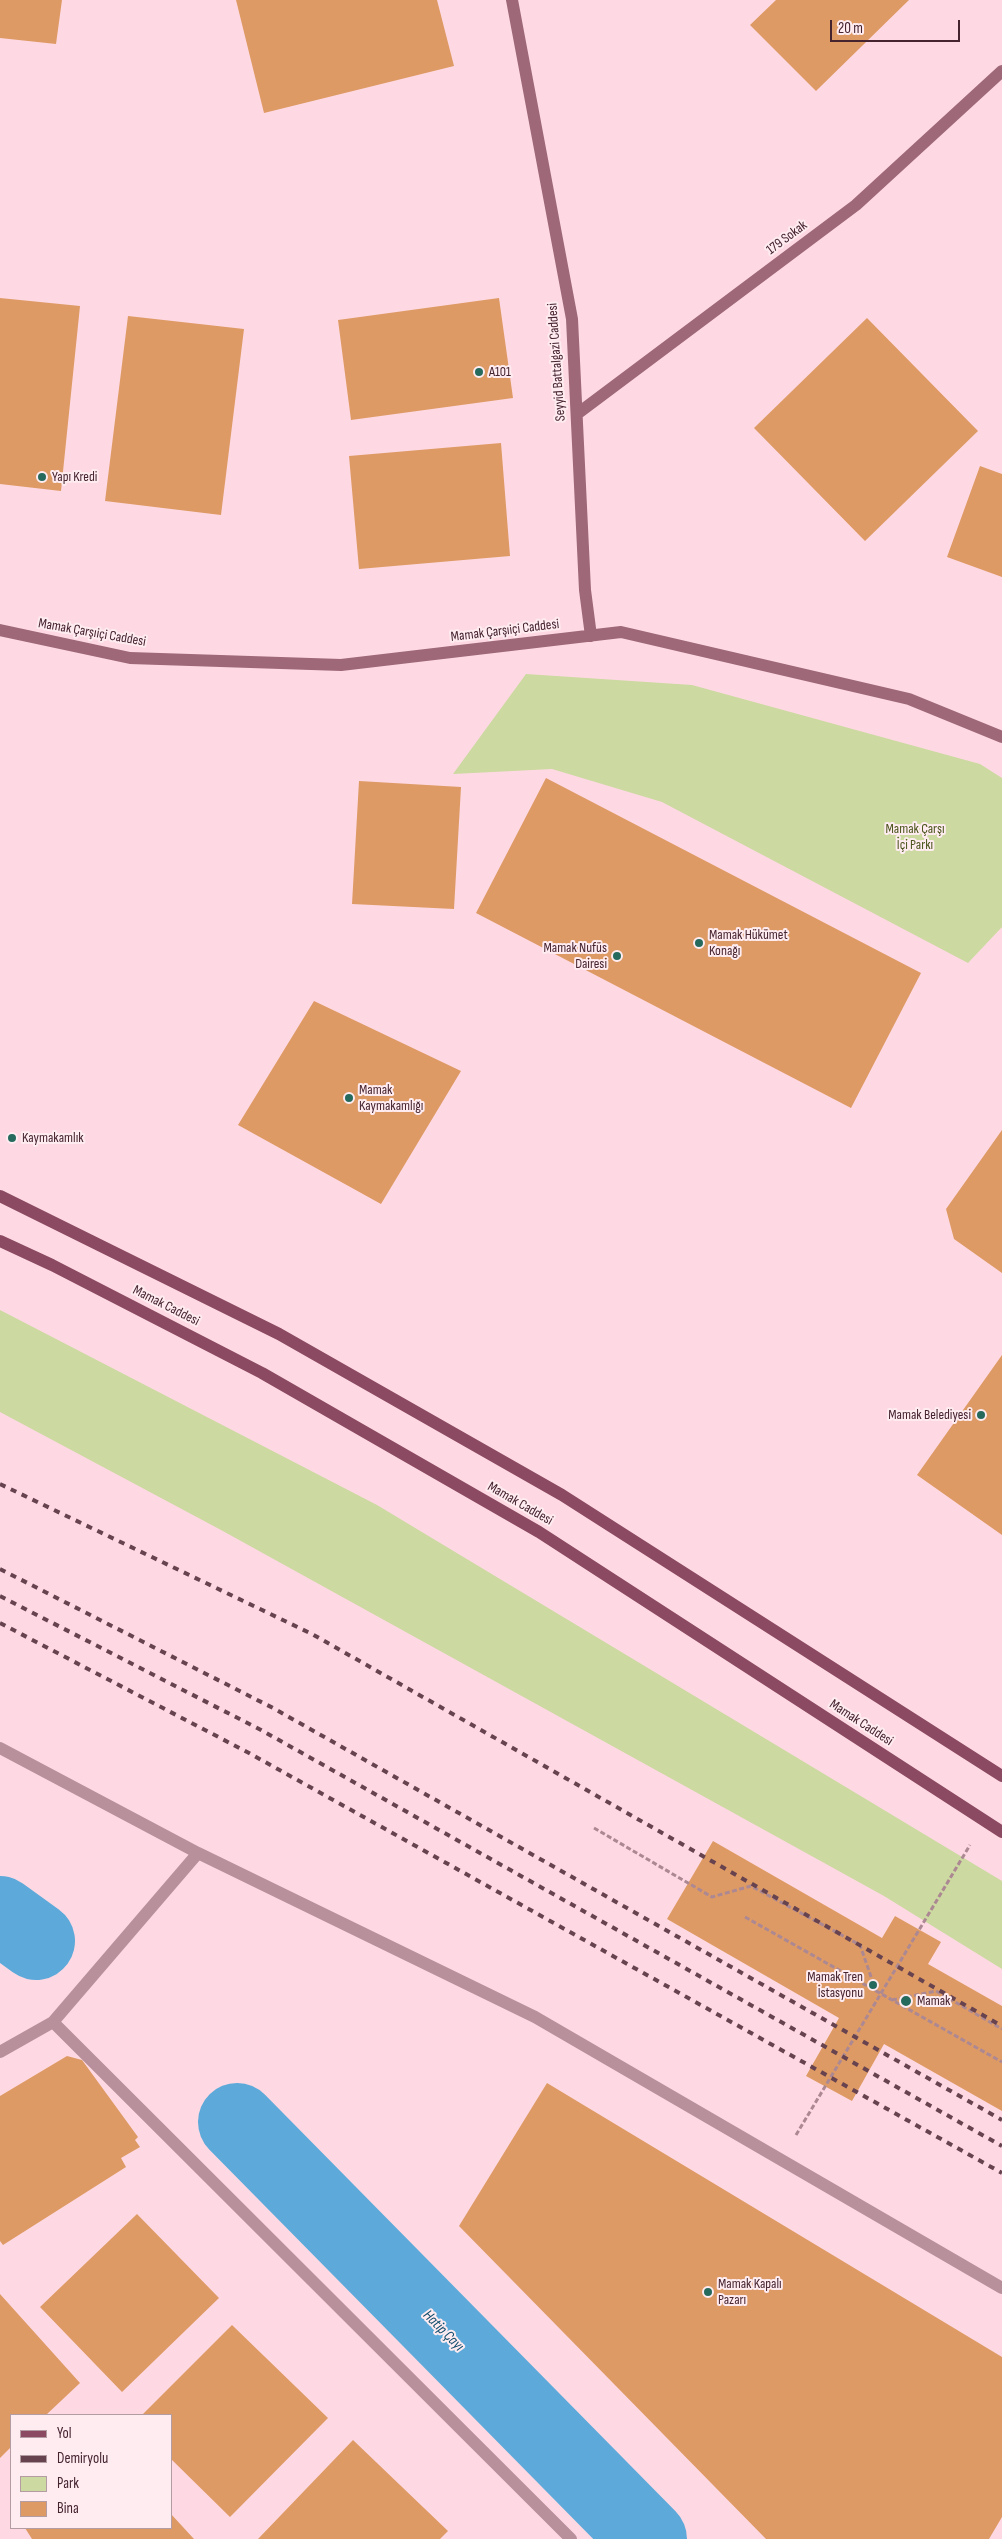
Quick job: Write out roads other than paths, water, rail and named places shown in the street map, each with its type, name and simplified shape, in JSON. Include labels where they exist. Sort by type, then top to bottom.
[{"type":"main road","name":"Mamak Caddesi","points":[[0,1196],[279,1334],[562,1495],[1002,1776]]},
{"type":"main road","name":"Mamak Caddesi","points":[[0,1241],[52,1265],[262,1373],[539,1532],[1002,1832]]},
{"type":"street","name":"Seyyid Battalgazi Caddesi","points":[[512,0],[572,319],[585,590],[591,636]]},
{"type":"street","name":"179 Sokak","points":[[577,414],[856,206],[1002,72]]},
{"type":"street","name":"Mamak Çarşıiçi Caddesi","points":[[0,630],[130,658],[341,665],[621,632],[909,699],[1002,737]]},
{"type":"street","points":[[0,1748],[198,1853],[535,2017],[1002,2288]]},
{"type":"street","points":[[0,2052],[52,2022],[198,1853]]},
{"type":"street","points":[[52,2022],[571,2539]]},
{"type":"waterway","name":"Hatip Çayı","points":[[0,1915],[36,1941]]},
{"type":"waterway","name":"Hatip Çayı","points":[[237,2122],[648,2539]]},
{"type":"railway","points":[[0,1484],[312,1634],[1002,2026]]},
{"type":"railway","points":[[0,1569],[273,1708],[1002,2120]]},
{"type":"railway","points":[[0,1596],[261,1730],[1002,2146]]},
{"type":"railway","points":[[0,1623],[249,1753],[1002,2173]]},
{"type":"place","name":"A101","points":[[479,372]]},
{"type":"place","name":"Yapı Kredi","points":[[42,477]]},
{"type":"place","name":"Mamak Hükümet Konağı","points":[[699,943]]},
{"type":"place","name":"Mamak Nufüs Dairesi","points":[[617,956]]},
{"type":"place","name":"Mamak Kaymakamlığı","points":[[349,1098]]},
{"type":"place","name":"Kaymakamlık","points":[[12,1138]]},
{"type":"place","name":"Mamak Belediyesi","points":[[981,1415]]},
{"type":"place","name":"Mamak Tren İstasyonu","points":[[873,1985]]},
{"type":"place","name":"Mamak","points":[[906,2001]]},
{"type":"place","name":"Mamak Kapalı Pazarı","points":[[708,2292]]},
{"type":"park label","name":"Mamak Çarşı İçi Parkı","points":[[915,838]]}]
